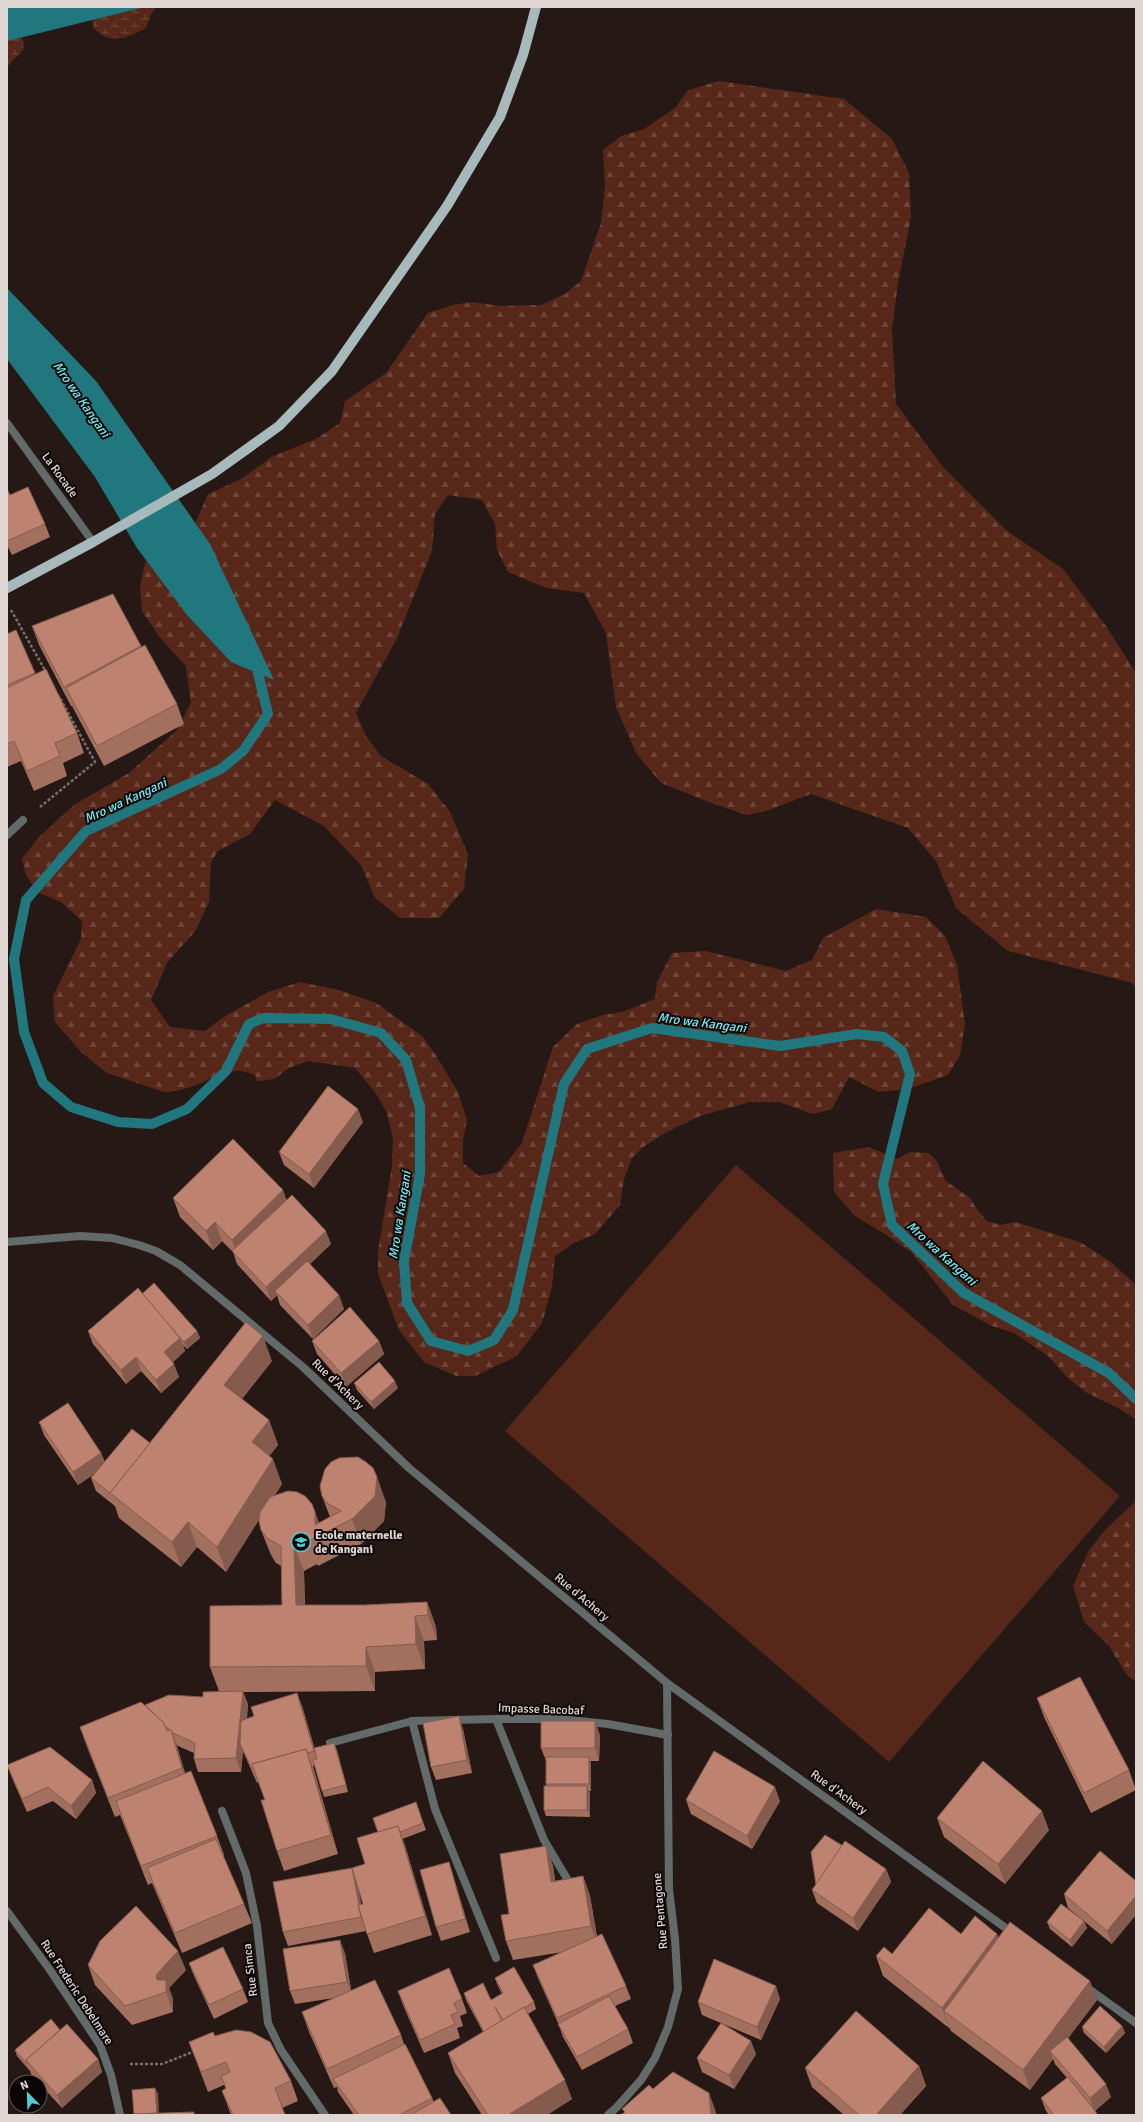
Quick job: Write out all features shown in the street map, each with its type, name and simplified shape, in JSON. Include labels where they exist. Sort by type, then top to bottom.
[{"type":"main road","points":[[7,588],[94,542],[212,474],[279,426],[332,371],[447,206],[500,117],[523,55],[536,7]]},
{"type":"street","name":"La Rocade","points":[[7,423],[94,542]]},
{"type":"street","points":[[7,835],[24,820]]},
{"type":"street","name":"Rue d'Achery","points":[[7,1242],[30,1238],[80,1236],[112,1238],[156,1251],[180,1265],[303,1367],[409,1468],[667,1683],[1020,1939]]},
{"type":"street","name":"Rue Pentagone","points":[[608,2115],[618,2107],[641,2080],[655,2058],[668,2027],[678,1989],[675,1939],[669,1889],[667,1683]]},
{"type":"street","points":[[496,1719],[544,1840],[574,1889]]},
{"type":"street","name":"Impasse Bacobaf","points":[[330,1743],[412,1721],[496,1719],[559,1719],[608,1724],[668,1735]]},
{"type":"street","points":[[412,1721],[435,1809],[496,1958]]},
{"type":"street","name":"Rue Simca","points":[[222,1811],[246,1873],[257,1926],[268,2023],[281,2050],[325,2115]]},
{"type":"street","name":"Rue Frederic Debelmare","points":[[7,1911],[50,1970],[100,2045],[111,2075],[120,2115]]},
{"type":"street","points":[[1078,1981],[1136,2024]]},
{"type":"path","points":[[7,603],[49,679]]},
{"type":"path","points":[[24,820],[95,762],[57,693]]},
{"type":"path","points":[[100,2045],[112,2058],[124,2063],[141,2065],[162,2064],[202,2048]]},
{"type":"green space","points":[[7,7],[11,7],[24,43],[23,50],[8,66],[7,82]]},
{"type":"green space","points":[[91,7],[156,7],[151,14],[146,28],[132,35],[112,38],[105,37],[93,27]]},
{"type":"green space","points":[[719,81],[844,99],[892,139],[909,173],[911,217],[898,283],[892,329],[896,404],[943,467],[1007,531],[1063,569],[1106,626],[1136,673],[1136,986],[1129,982],[1008,951],[956,908],[936,861],[908,828],[811,794],[766,811],[747,815],[661,783],[636,753],[616,707],[606,633],[584,593],[546,588],[508,572],[497,550],[495,524],[482,500],[448,495],[435,514],[432,551],[397,638],[356,713],[366,736],[381,756],[428,784],[450,812],[468,854],[464,889],[439,918],[400,918],[375,898],[361,865],[324,826],[275,800],[250,834],[218,851],[211,862],[209,902],[196,930],[167,963],[151,1000],[170,1027],[205,1031],[222,1018],[268,992],[300,982],[339,990],[376,1003],[422,1036],[435,1054],[458,1092],[467,1120],[463,1140],[463,1163],[479,1176],[499,1172],[522,1143],[553,1047],[577,1024],[603,1015],[622,1012],[655,999],[657,982],[672,953],[706,951],[786,971],[812,960],[823,938],[876,909],[926,917],[945,936],[957,965],[965,1024],[960,1055],[948,1075],[908,1089],[879,1092],[849,1077],[832,1109],[813,1114],[779,1102],[750,1102],[700,1116],[665,1133],[642,1148],[632,1158],[624,1179],[620,1205],[595,1234],[574,1243],[555,1256],[552,1287],[542,1323],[517,1356],[475,1376],[456,1376],[424,1362],[399,1330],[378,1274],[378,1251],[392,1166],[393,1138],[386,1111],[375,1092],[355,1068],[308,1061],[289,1068],[274,1079],[257,1081],[255,1075],[243,1071],[236,1071],[183,1089],[164,1092],[107,1073],[81,1052],[55,1022],[53,996],[81,939],[82,921],[61,902],[37,892],[26,875],[22,859],[39,837],[74,805],[129,773],[176,731],[191,703],[186,666],[161,639],[142,611],[140,586],[147,555],[195,524],[208,494],[241,479],[273,456],[316,439],[340,423],[345,401],[386,373],[428,313],[453,305],[472,302],[502,306],[541,305],[565,294],[581,281],[601,223],[605,187],[603,150],[621,136],[644,129],[675,108],[688,90]]},
{"type":"green space","points":[[869,1147],[897,1159],[910,1152],[928,1153],[936,1160],[946,1181],[970,1198],[978,1211],[987,1221],[1000,1225],[1015,1222],[1080,1242],[1111,1262],[1136,1285],[1136,1419],[1118,1408],[1087,1393],[1069,1379],[1048,1356],[1014,1333],[992,1326],[953,1305],[912,1253],[885,1234],[855,1216],[834,1192],[833,1153]]},
{"type":"green space","points":[[736,1165],[1120,1496],[889,1762],[505,1431]]},
{"type":"green space","points":[[1136,1501],[1136,1682],[1127,1675],[1109,1646],[1084,1622],[1073,1586],[1089,1550],[1105,1530]]},
{"type":"water","points":[[7,7],[145,7],[7,41]]},
{"type":"water","points":[[7,288],[96,381],[210,544],[274,680],[231,662],[187,615],[137,548],[95,477],[7,359]]},
{"type":"building","points":[[28,487],[45,524],[7,541],[7,489],[10,495]]},
{"type":"building","points":[[113,594],[141,646],[64,687],[32,626]]},
{"type":"building","points":[[16,630],[35,673],[7,685],[7,634]]},
{"type":"building","points":[[145,645],[177,704],[97,746],[66,688]]},
{"type":"building","points":[[46,669],[77,733],[55,743],[60,756],[27,771],[14,741],[7,744],[7,688]]},
{"type":"building","points":[[328,1086],[358,1109],[309,1174],[279,1152]]},
{"type":"building","points":[[233,1139],[283,1190],[232,1240],[215,1222],[206,1231],[173,1198]]},
{"type":"building","points":[[292,1195],[326,1231],[266,1287],[232,1251]]},
{"type":"building","points":[[307,1261],[339,1295],[308,1325],[275,1291]]},
{"type":"building","points":[[154,1283],[197,1331],[184,1342],[142,1294]]},
{"type":"building","points":[[138,1288],[180,1338],[164,1352],[174,1364],[156,1380],[136,1357],[121,1370],[88,1331]]},
{"type":"building","points":[[350,1307],[379,1341],[341,1373],[312,1341]]},
{"type":"building","points":[[246,1322],[263,1336],[224,1385],[269,1420],[252,1442],[273,1459],[217,1547],[188,1522],[172,1542],[110,1493]]},
{"type":"building","points":[[379,1362],[395,1381],[371,1402],[354,1383]]},
{"type":"building","points":[[68,1403],[101,1453],[73,1472],[39,1422]]},
{"type":"building","points":[[132,1429],[150,1443],[110,1493],[91,1478]]},
{"type":"building","points":[[358,1457],[373,1468],[377,1477],[375,1496],[352,1519],[309,1541],[308,1539],[294,1546],[296,1605],[366,1605],[427,1602],[428,1615],[415,1616],[416,1644],[366,1647],[366,1666],[210,1667],[210,1606],[282,1605],[281,1546],[267,1538],[261,1530],[259,1521],[260,1512],[270,1497],[288,1491],[297,1492],[305,1496],[312,1504],[315,1512],[315,1525],[341,1511],[327,1503],[322,1496],[320,1486],[325,1469],[331,1462],[339,1458]]},
{"type":"building","points":[[1080,1677],[1129,1770],[1084,1793],[1037,1698]]},
{"type":"building","points":[[243,1691],[236,1758],[194,1759],[195,1743],[173,1733],[145,1705],[169,1695],[203,1697],[203,1692]]},
{"type":"building","points":[[297,1693],[314,1751],[308,1753],[306,1749],[252,1764],[254,1769],[252,1769],[240,1744],[241,1721],[254,1716],[251,1707]]},
{"type":"building","points":[[141,1702],[163,1722],[167,1731],[171,1730],[182,1768],[108,1798],[80,1727]]},
{"type":"building","points":[[459,1716],[467,1760],[431,1767],[423,1723]]},
{"type":"building","points":[[541,1721],[595,1721],[595,1748],[541,1748]]},
{"type":"building","points":[[334,1743],[346,1785],[322,1791],[313,1760],[317,1759],[314,1748]]},
{"type":"building","points":[[50,1747],[92,1780],[71,1806],[48,1787],[22,1799],[7,1765]]},
{"type":"building","points":[[306,1749],[331,1835],[277,1851],[261,1800],[265,1800],[252,1764]]},
{"type":"building","points":[[714,1751],[775,1787],[747,1836],[686,1800]]},
{"type":"building","points":[[546,1757],[589,1757],[589,1784],[546,1784]]},
{"type":"building","points":[[983,1761],[1042,1811],[998,1864],[937,1818]]},
{"type":"building","points":[[191,1771],[217,1836],[141,1866],[116,1801]]},
{"type":"building","points":[[544,1786],[587,1786],[587,1810],[544,1810]]},
{"type":"building","points":[[416,1802],[423,1823],[400,1832],[398,1826],[378,1832],[373,1818]]},
{"type":"building","points":[[398,1826],[425,1916],[367,1934],[358,1905],[363,1904],[352,1868],[365,1864],[357,1838]]},
{"type":"building","points":[[825,1835],[843,1846],[816,1885],[811,1852]]},
{"type":"building","points":[[216,1839],[244,1904],[175,1933],[147,1868]]},
{"type":"building","points":[[845,1841],[886,1869],[853,1918],[812,1890]]},
{"type":"building","points":[[546,1846],[551,1882],[583,1876],[591,1926],[506,1941],[501,1915],[509,1914],[500,1854]]},
{"type":"building","points":[[1100,1851],[1136,1881],[1136,1896],[1107,1931],[1064,1894]]},
{"type":"building","points":[[449,1862],[465,1919],[436,1927],[420,1870]]},
{"type":"building","points":[[352,1868],[361,1917],[283,1932],[273,1882]]},
{"type":"building","points":[[1061,1904],[1084,1921],[1070,1940],[1047,1922]]},
{"type":"building","points":[[136,1906],[178,1951],[156,1975],[157,1980],[166,1980],[166,1992],[125,2006],[88,1965],[100,1941]]},
{"type":"building","points":[[929,1908],[961,1934],[975,1916],[997,1934],[942,2008],[876,1956],[884,1947],[892,1954]]},
{"type":"building","points":[[1010,1922],[1090,1981],[1023,2070],[944,2011]]},
{"type":"building","points":[[602,1934],[626,1986],[557,2018],[533,1965]]},
{"type":"building","points":[[340,1940],[347,1982],[290,1991],[283,1949]]},
{"type":"building","points":[[223,1947],[243,1989],[209,2005],[189,1963]]},
{"type":"building","points":[[714,1959],[776,1986],[757,2027],[698,2002]]},
{"type":"building","points":[[514,1967],[534,2002],[503,2020],[495,2007],[502,2021],[484,2032],[464,1993],[483,1983],[491,2000],[503,1993],[495,1978]]},
{"type":"building","points":[[449,1968],[462,1999],[454,2003],[458,2012],[451,2015],[455,2024],[420,2040],[398,1991]]},
{"type":"building","points":[[375,1980],[401,2035],[327,2069],[302,2012]]},
{"type":"building","points":[[609,1996],[628,2029],[577,2057],[558,2024]]},
{"type":"building","points":[[1100,2006],[1122,2026],[1104,2047],[1082,2027]]},
{"type":"building","points":[[524,2007],[565,2080],[508,2115],[488,2115],[448,2053]]},
{"type":"building","points":[[856,2011],[919,2066],[876,2115],[859,2115],[805,2068]]},
{"type":"building","points":[[51,2019],[60,2030],[26,2060],[27,2064],[15,2050]]},
{"type":"building","points":[[721,2023],[751,2041],[729,2075],[697,2058]]},
{"type":"building","points":[[67,2024],[98,2059],[57,2095],[48,2085],[48,2074],[38,2074],[26,2060]]},
{"type":"building","points":[[236,2030],[251,2032],[270,2042],[291,2081],[275,2088],[285,2115],[233,2115],[222,2091],[226,2088],[221,2076],[230,2072],[226,2062],[201,2072],[189,2042],[213,2032],[215,2036]]},
{"type":"building","points":[[1067,2037],[1106,2084],[1090,2098],[1050,2051]]},
{"type":"building","points":[[405,2044],[432,2098],[399,2115],[359,2115],[333,2079]]},
{"type":"building","points":[[673,2072],[709,2093],[711,2115],[621,2115],[625,2112],[622,2109],[649,2085],[653,2089]]},
{"type":"building","points":[[1068,2077],[1098,2115],[1054,2115],[1041,2098]]},
{"type":"building","points":[[155,2088],[157,2113],[134,2114],[132,2090]]},
{"type":"building","points":[[440,2098],[451,2115],[411,2115]]},
{"type":"building","points":[[194,2112],[194,2115],[134,2115],[134,2114]]},
{"type":"waterway","name":"Mro wa Kangani","points":[[255,661],[268,714],[243,751],[221,769],[86,831],[26,900],[14,959],[24,1032],[43,1083],[71,1107],[118,1122],[152,1124],[187,1109],[226,1071],[249,1024],[263,1018],[331,1019],[381,1033],[406,1060],[420,1108],[420,1174],[404,1261],[407,1303],[431,1341],[468,1351],[494,1340],[513,1310],[564,1084],[587,1049],[652,1028],[780,1046],[857,1034],[884,1037],[902,1051],[910,1074],[883,1184],[892,1225],[964,1293],[1109,1373],[1136,1399]]},
{"type":"place","name":"Ecole maternelle de Kangani","points":[[301,1542]]}]
